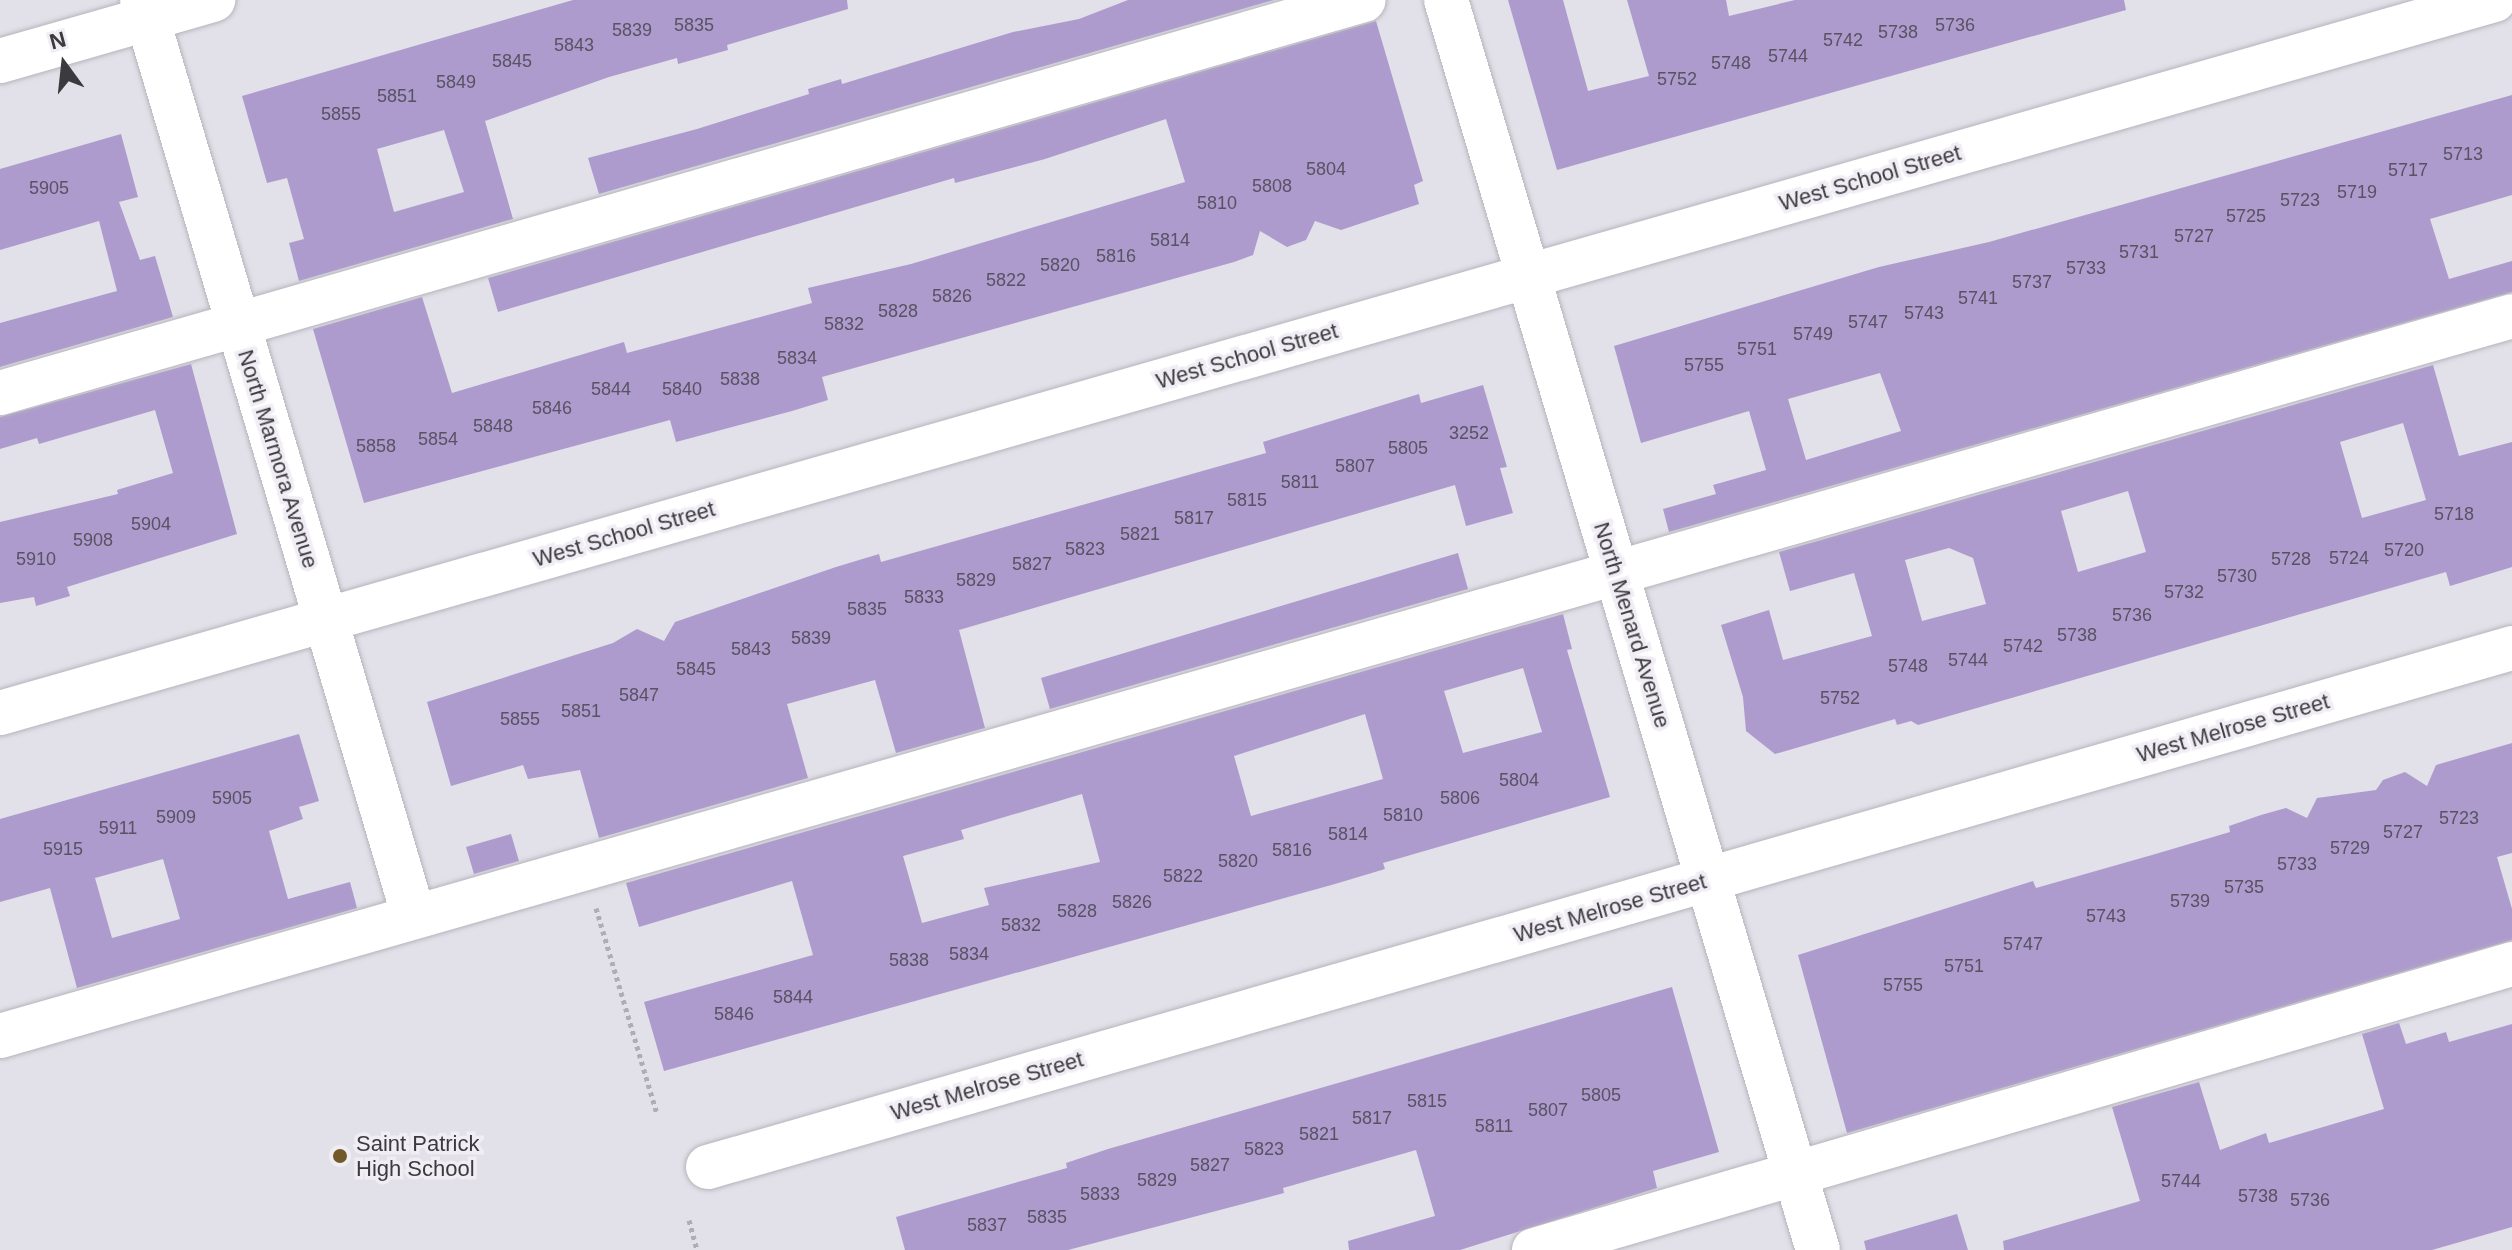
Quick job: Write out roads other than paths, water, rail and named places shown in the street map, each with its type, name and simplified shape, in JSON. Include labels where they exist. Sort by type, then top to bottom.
[{"type":"street","points":[[0,61],[145,10],[213,0]]},
{"type":"street","points":[[0,393],[1364,0]]},
{"type":"street","name":"North Menard Avenue","points":[[1446,0],[1818,1250]]},
{"type":"street","name":"West School Street","points":[[0,713],[2494,0]]},
{"type":"street","name":"North Marmora Avenue","points":[[145,10],[414,917]]},
{"type":"street","points":[[0,1036],[2512,316]]},
{"type":"street","name":"West Melrose Street","points":[[708,1167],[2512,648]]},
{"type":"street","points":[[1534,1250],[2512,964]]},
{"type":"place","name":"Saint Patrick High School","points":[[340,1156]]}]
